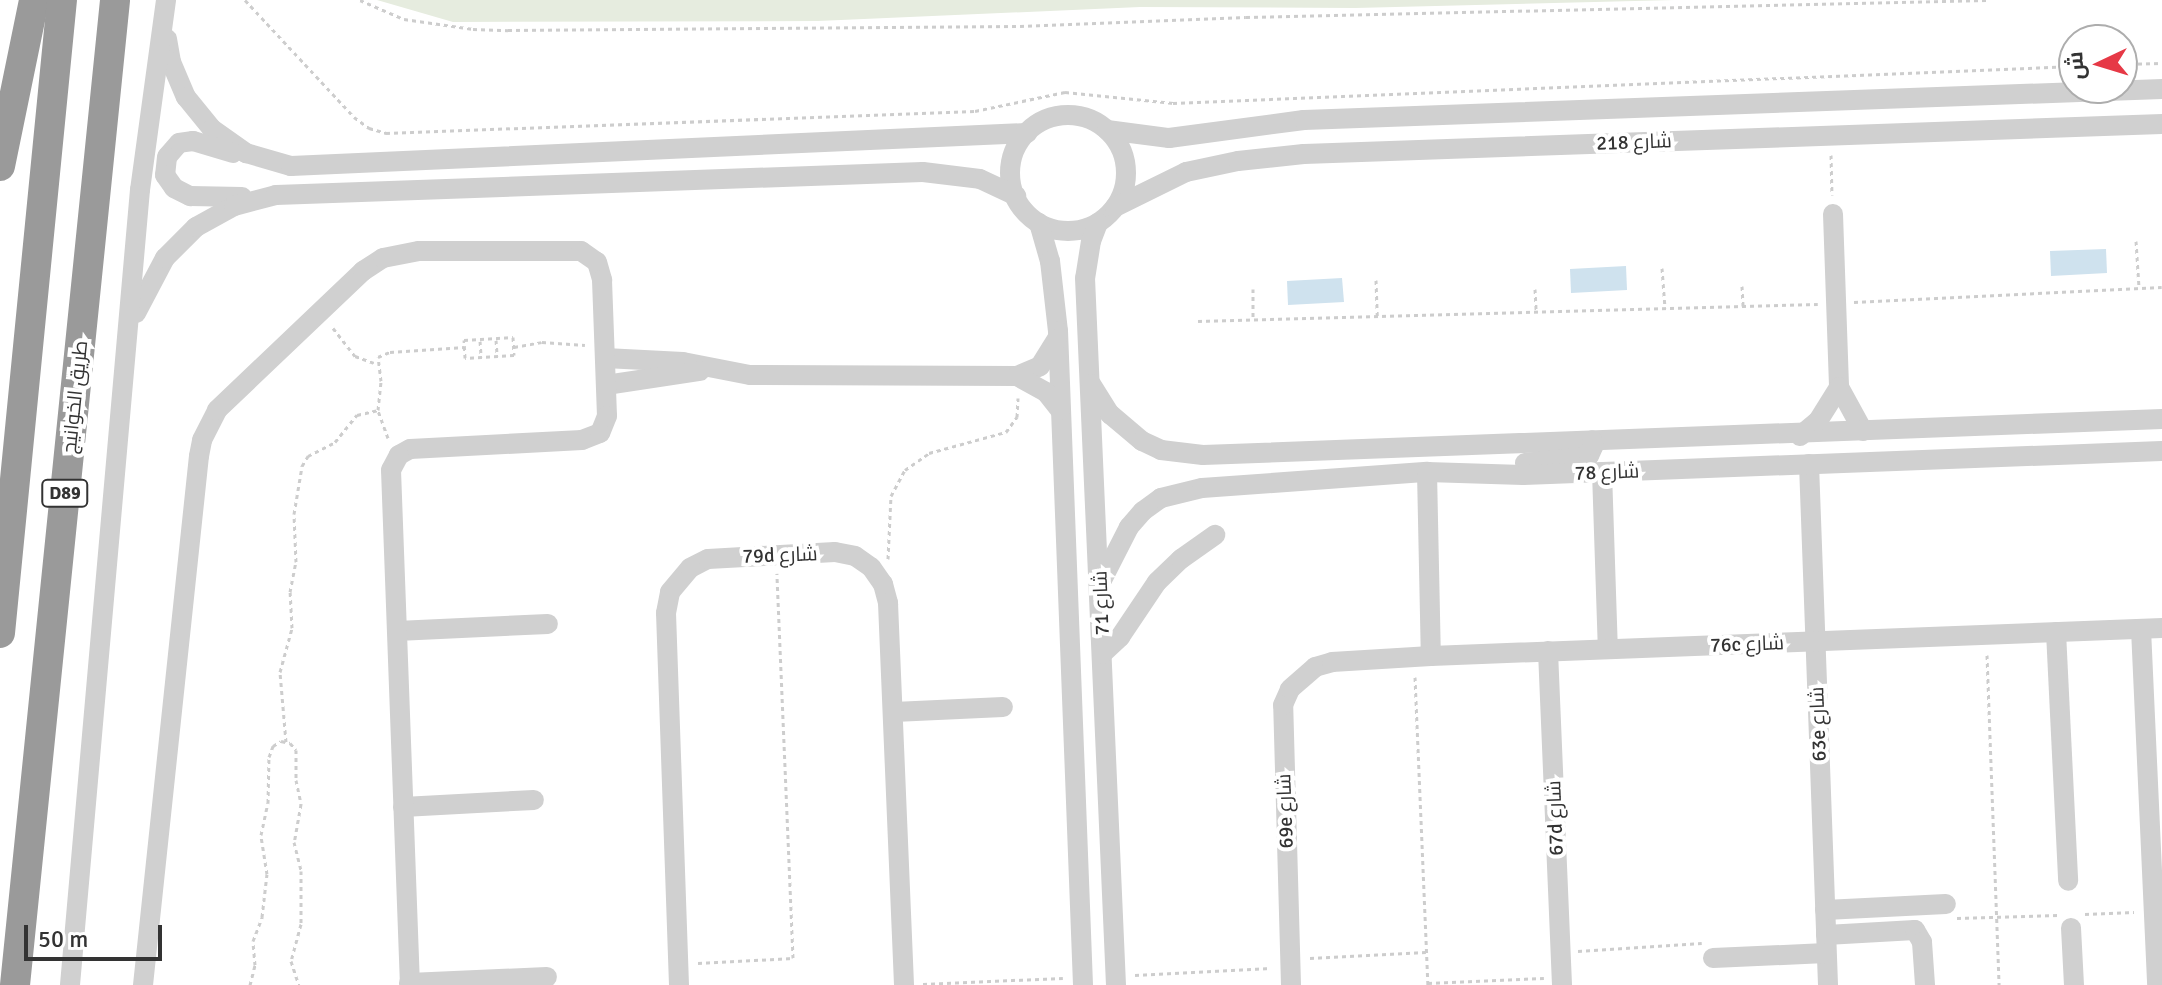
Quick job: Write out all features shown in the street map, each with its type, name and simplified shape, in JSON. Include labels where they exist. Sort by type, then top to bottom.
[{"type":"highway","points":[[0,166],[34,0]]},
{"type":"highway","name":"D89","points":[[0,633],[62,0]]},
{"type":"highway","name":"طريق الخوانيج","points":[[15,985],[115,0]]},
{"type":"street","points":[[166,2],[171,62],[186,97],[197,114],[228,142],[268,161]]},
{"type":"street","points":[[70,985],[140,190],[166,2]]},
{"type":"street","points":[[1016,196],[1012,163],[1027,133],[1045,120],[1067,115],[1088,119],[1107,130],[1169,138],[1304,120],[2162,89]]},
{"type":"street","name":"شارع 218","points":[[1115,207],[1186,172],[1271,157],[2162,124]]},
{"type":"street","points":[[1027,133],[315,167],[268,161],[185,141],[167,157],[165,175],[174,188],[190,196],[923,172],[980,179],[1016,196],[1039,223],[1069,231],[1098,223],[1115,207],[1125,185],[1125,161],[1107,130]]},
{"type":"street","points":[[129,331],[153,275],[165,258],[196,227],[234,206],[276,195]]},
{"type":"street","points":[[1833,214],[1839,387],[1863,431]]},
{"type":"street","name":"شارع 71","points":[[1039,223],[1050,261],[1058,331],[1083,981]]},
{"type":"street","name":"شارع 71","points":[[1098,223],[1091,241],[1085,278],[1115,980]]},
{"type":"street","points":[[143,985],[202,440],[217,410],[363,271],[383,258],[406,251],[581,251],[597,262],[601,271],[605,425],[592,439],[416,448],[399,455],[391,470],[410,984],[547,977]]},
{"type":"street","points":[[605,351],[750,375],[1017,376],[1040,366],[1049,356],[1058,331]]},
{"type":"street","points":[[606,385],[688,375],[704,369]]},
{"type":"street","points":[[1017,376],[1046,392],[1060,410]]},
{"type":"street","name":"شارع 78","points":[[1091,384],[1124,429],[1142,441],[1182,454],[2162,419]]},
{"type":"street","points":[[1711,469],[1705,461],[1714,451],[1777,443],[1803,434],[1818,421],[1839,387]]},
{"type":"street","points":[[1504,474],[1525,463],[1589,456],[1594,445],[1592,440]]},
{"type":"street","name":"شارع 78","points":[[1100,584],[1129,527],[1161,498],[1181,491],[1427,472],[1504,474],[1711,469],[2162,451]]},
{"type":"street","name":"63e شارع","points":[[1809,464],[1828,985]]},
{"type":"street","points":[[1423,657],[1427,472]]},
{"type":"street","points":[[1602,472],[1608,649]]},
{"type":"street","points":[[1102,654],[1120,637],[1157,582],[1181,559],[1215,535]]},
{"type":"street","name":"79d شارع","points":[[678,975],[667,602],[682,575],[699,563],[718,557],[835,552],[855,556],[878,575],[888,603],[906,985]]},
{"type":"street","points":[[397,631],[548,624]]},
{"type":"street","points":[[2152,629],[2157,985]]},
{"type":"street","name":"76c شارع","points":[[1332,662],[2152,629]]},
{"type":"street","points":[[2056,632],[2068,881]]},
{"type":"street","name":"67d شارع","points":[[1548,651],[1562,981]]},
{"type":"street","name":"69e شارع","points":[[1291,971],[1283,705],[1301,676],[1332,662]]},
{"type":"street","points":[[894,712],[1003,707]]},
{"type":"street","points":[[403,807],[534,800]]},
{"type":"street","points":[[1825,910],[1949,911]]},
{"type":"street","points":[[2068,919],[2074,985]]},
{"type":"street","points":[[1715,950],[1826,944],[1915,930],[1921,938],[1925,985]]},
{"type":"path","points":[[245,0],[354,117],[369,128],[386,133],[975,111],[1065,92],[1173,103],[2058,67]]},
{"type":"path","points":[[360,0],[404,19],[438,26],[497,30],[1020,26],[1246,17],[1987,0]]},
{"type":"path","points":[[2138,64],[2162,63]]},
{"type":"path","points":[[1830,135],[1833,214]]},
{"type":"path","points":[[2136,241],[2139,288]]},
{"type":"path","points":[[1662,268],[1665,308]]},
{"type":"path","points":[[1376,280],[1377,316]]},
{"type":"path","points":[[1742,286],[1743,306]]},
{"type":"path","points":[[1198,321],[1836,303],[2162,287]]},
{"type":"path","points":[[1253,289],[1253,319]]},
{"type":"path","points":[[1535,289],[1536,311]]},
{"type":"path","points":[[329,322],[355,356],[376,363]]},
{"type":"path","points":[[513,337],[514,355],[465,358],[464,340],[496,338],[513,337]]},
{"type":"path","points":[[496,338],[497,356]]},
{"type":"path","points":[[480,339],[481,357]]},
{"type":"path","points":[[514,347],[551,341],[605,351]]},
{"type":"path","points":[[399,455],[385,433],[378,410],[381,381],[376,363],[378,357],[390,352],[465,347]]},
{"type":"path","points":[[888,603],[888,511],[897,483],[916,460],[929,453],[1006,432],[1017,417],[1017,376]]},
{"type":"path","points":[[286,742],[280,672],[292,628],[290,592],[296,562],[294,514],[302,466],[308,456],[335,442],[351,419],[364,412],[378,410]]},
{"type":"path","points":[[678,975],[793,958],[776,555]]},
{"type":"path","points":[[1987,635],[1999,985]]},
{"type":"path","points":[[1423,657],[1428,984],[1562,981]]},
{"type":"path","points":[[250,985],[255,965],[253,941],[262,917],[262,892],[267,874],[261,835],[268,803],[269,757],[276,743],[286,742],[296,750],[296,780],[301,804],[294,842],[301,871],[301,924],[291,961],[299,985]]},
{"type":"path","points":[[1949,911],[1996,917],[2068,919],[2154,911]]},
{"type":"path","points":[[1561,952],[1715,950]]},
{"type":"path","points":[[1115,980],[1291,971],[1426,952]]},
{"type":"path","points":[[906,985],[1083,981]]},
{"type":"shaded area","points":[[377,0],[1675,0],[1355,8],[1140,7],[818,21],[453,22]]},
{"type":"water","points":[[2106,249],[2107,273],[2051,276],[2050,251]]},
{"type":"water","points":[[1626,266],[1627,290],[1571,293],[1570,269]]},
{"type":"water","points":[[1342,278],[1344,302],[1288,305],[1287,281]]}]
